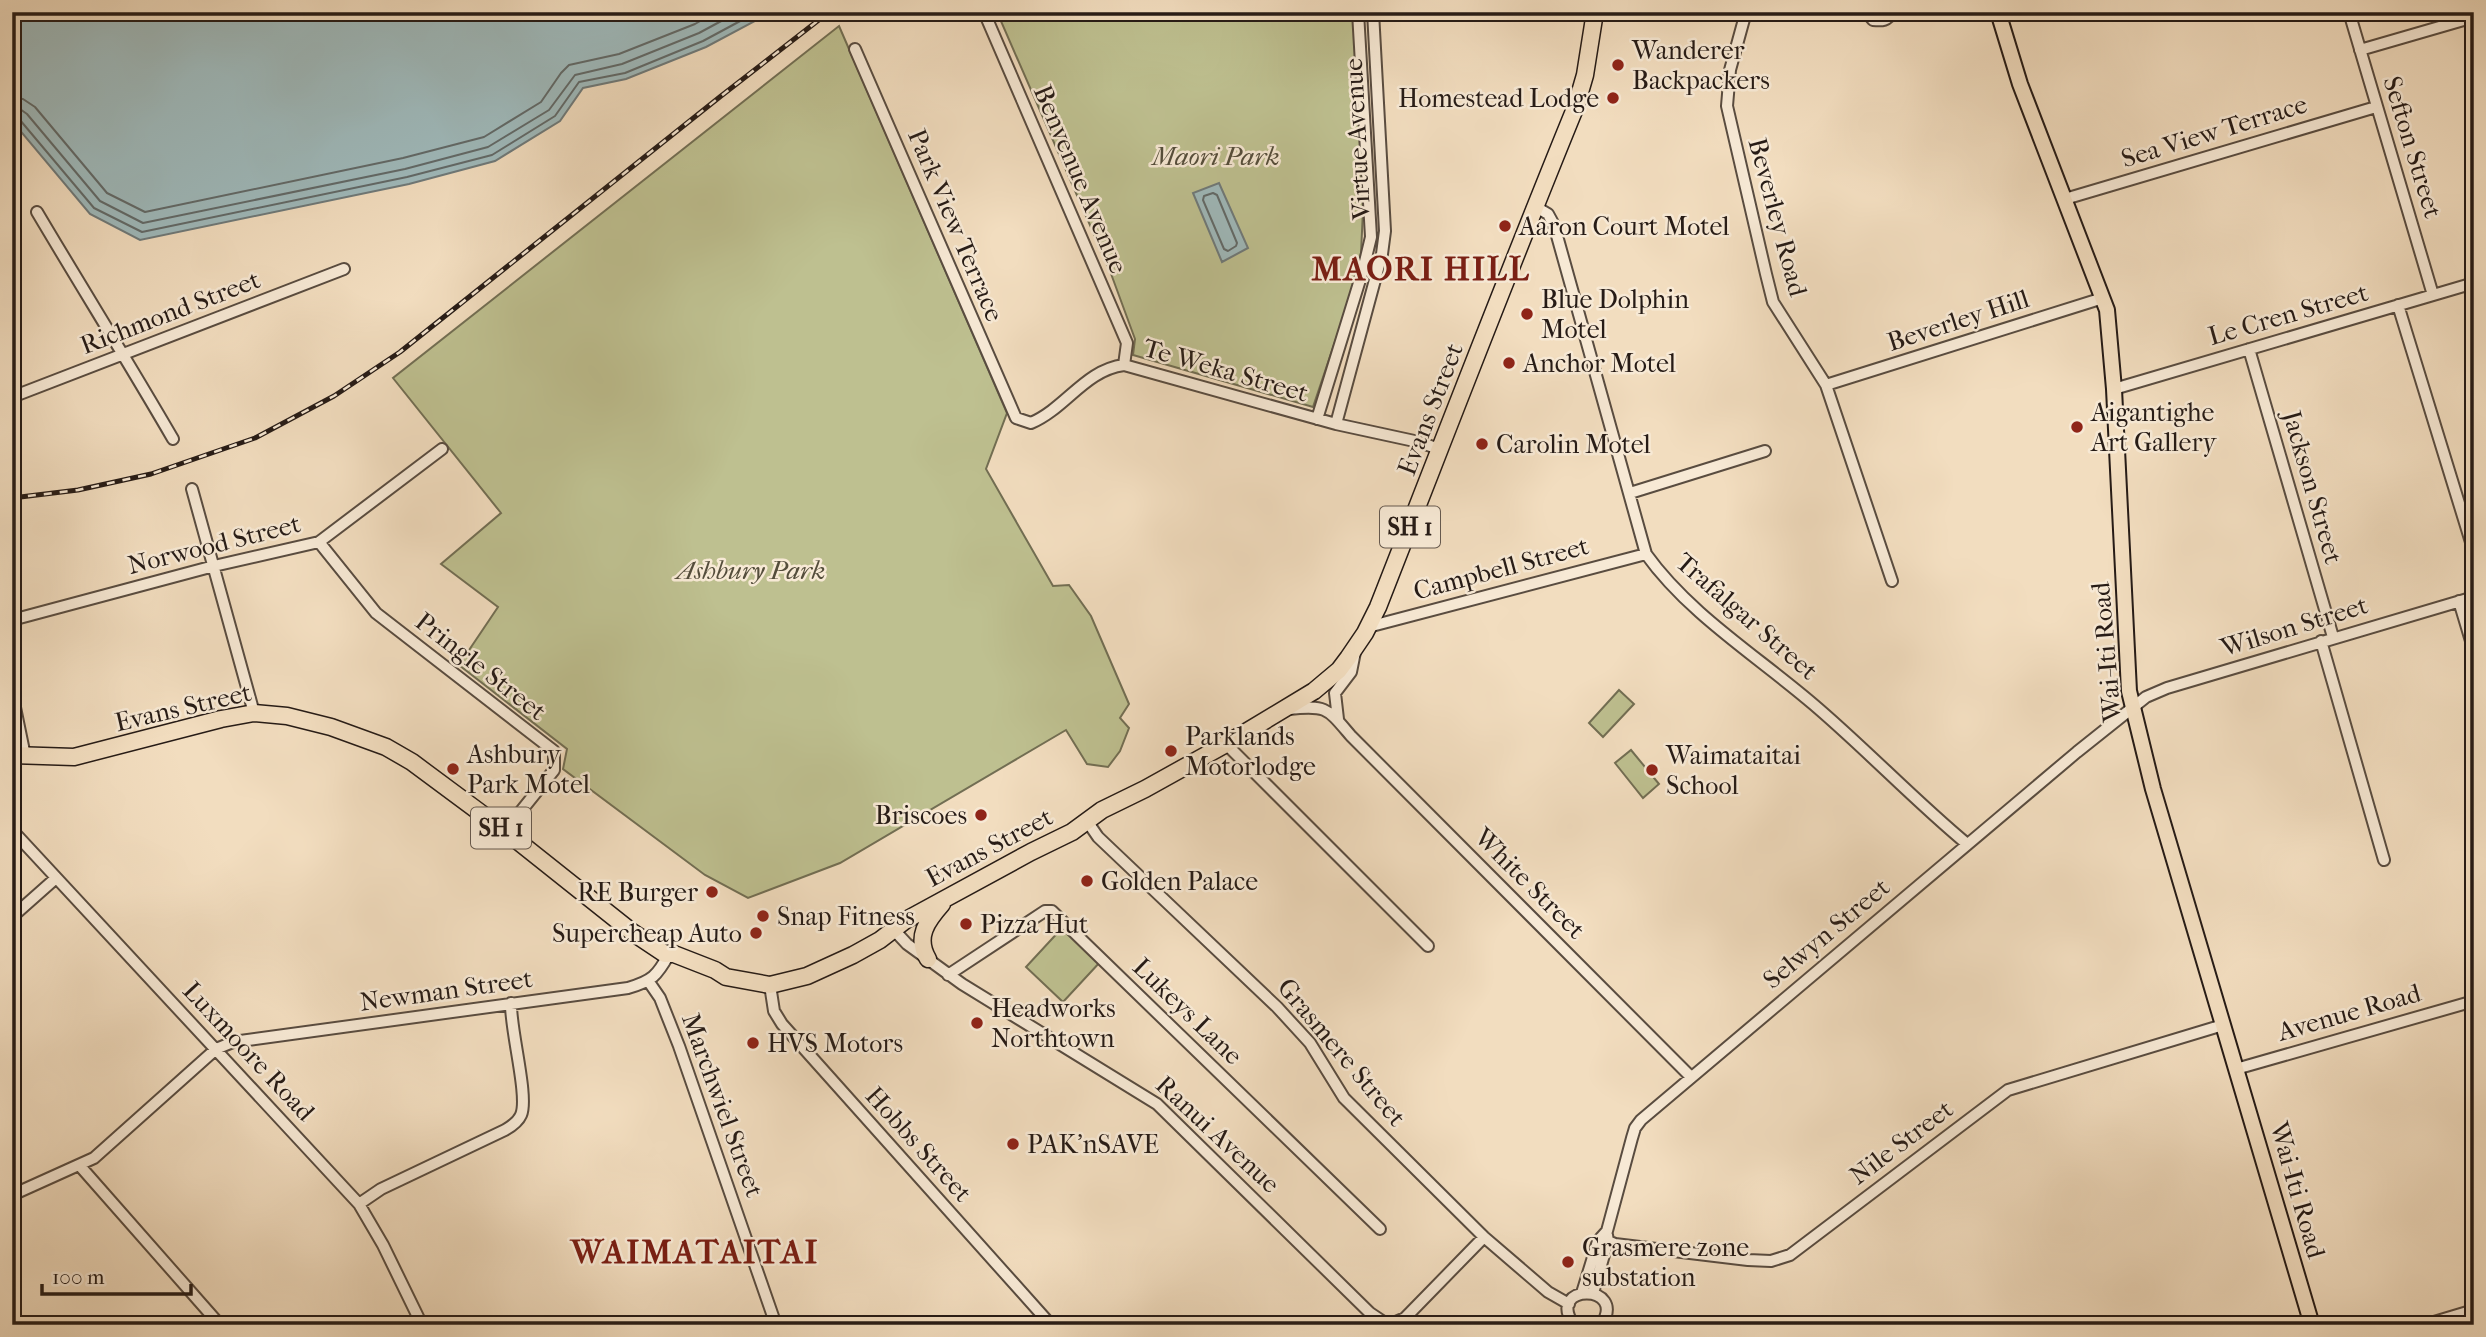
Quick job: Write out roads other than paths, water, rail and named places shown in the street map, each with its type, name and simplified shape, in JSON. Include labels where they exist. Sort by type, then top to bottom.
[{"type":"highway","name":"Evans Street","points":[[19,756],[74,757],[254,713],[299,718],[363,737],[418,766],[650,945],[715,970],[726,977],[770,985],[817,972],[853,955],[915,915],[1045,847],[1102,810],[1226,744],[1286,709],[1339,670],[1368,627],[1536,207],[1581,90],[1595,12]]},
{"type":"highway","points":[[928,959],[923,951],[922,934],[931,917],[946,900]]},
{"type":"main road","name":"Wai-Iti Road","points":[[1998,12],[2020,84],[2104,298],[2110,325],[2128,684],[2133,709],[2147,769],[2312,1325]]},
{"type":"street","name":"Benvenue Avenue","points":[[984,12],[1127,343],[1124,365]]},
{"type":"street","name":"Virtue Avenue","points":[[1317,419],[1363,271],[1370,237],[1359,12]]},
{"type":"street","name":"Virtue Avenue","points":[[1336,425],[1382,254],[1385,231],[1373,12]]},
{"type":"street","name":"Beverley Road","points":[[1746,12],[1730,70],[1727,106],[1773,302],[1826,386],[1892,581]]},
{"type":"street","points":[[1866,12],[1873,20],[1880,21],[1886,20],[1892,12]]},
{"type":"street","name":"Sefton Street","points":[[2348,12],[2433,295]]},
{"type":"street","points":[[2360,50],[2474,17]]},
{"type":"street","name":"Park View Terrace","points":[[855,49],[1016,418]]},
{"type":"street","name":"Sea View Terrace","points":[[2065,199],[2376,107]]},
{"type":"street","name":"Trafalgar Street","points":[[1536,207],[1548,214],[1554,225],[1646,554],[1660,573],[1716,625],[1814,704],[1968,844]]},
{"type":"street","points":[[37,212],[110,334],[125,354],[173,439]]},
{"type":"street","name":"Richmond Street","points":[[12,397],[344,269]]},
{"type":"street","name":"Le Cren Street","points":[[2114,389],[2474,283]]},
{"type":"street","name":"Beverley Hill","points":[[1826,386],[2104,298]]},
{"type":"street","points":[[2398,305],[2474,552]]},
{"type":"street","name":"Jackson Street","points":[[2249,349],[2333,637]]},
{"type":"street","name":"Te Weka Street","points":[[1016,418],[1031,423],[1046,417],[1090,378],[1111,367],[1124,365],[1336,425],[1419,442],[1439,449]]},
{"type":"street","name":"Norwood Street","points":[[12,620],[214,566],[319,542],[442,449]]},
{"type":"street","points":[[1630,493],[1765,451]]},
{"type":"street","points":[[192,489],[254,713]]},
{"type":"street","name":"Pringle Street","points":[[319,542],[376,613],[554,751],[554,770],[505,831]]},
{"type":"street","name":"Campbell Street","points":[[1368,627],[1646,554]]},
{"type":"street","name":"Wilson Street","points":[[2133,709],[2158,691],[2474,597]]},
{"type":"street","points":[[2459,601],[2474,651]]},
{"type":"street","points":[[2321,641],[2384,860]]},
{"type":"street","points":[[1338,719],[1335,693],[1351,672],[1357,646]]},
{"type":"street","points":[[12,693],[19,756]]},
{"type":"street","name":"White Street","points":[[1286,709],[1314,706],[1338,719],[1351,736],[1691,1077]]},
{"type":"street","name":"Selwyn Street","points":[[1587,1293],[1607,1236],[1635,1128],[1648,1113],[2077,752],[2133,709]]},
{"type":"street","points":[[1226,744],[1428,946]]},
{"type":"street","name":"Grasmere Street","points":[[1087,821],[1098,837],[1277,1007],[1310,1043],[1344,1098],[1484,1237],[1548,1292],[1569,1304]]},
{"type":"street","name":"Luxmoore Road","points":[[12,830],[359,1204],[383,1245],[422,1325]]},
{"type":"street","points":[[12,917],[56,878]]},
{"type":"street","name":"Lukeys Lane","points":[[948,975],[1045,911],[1052,911],[1380,1229]]},
{"type":"street","name":"Ranui Avenue","points":[[894,930],[907,944],[948,975],[1157,1104],[1370,1313],[1388,1325]]},
{"type":"street","points":[[649,982],[659,972],[669,954]]},
{"type":"street","name":"Newman Street","points":[[216,1049],[233,1042],[628,988],[649,982]]},
{"type":"street","name":"Marchwiel Street","points":[[649,982],[660,998],[678,1046],[776,1325]]},
{"type":"street","name":"Hobbs Street","points":[[770,985],[774,1011],[782,1024],[1051,1325]]},
{"type":"street","name":"Avenue Road","points":[[2236,1069],[2474,1001]]},
{"type":"street","points":[[359,1204],[381,1189],[505,1130],[521,1117],[524,1101],[510,1018],[511,1003]]},
{"type":"street","name":"Nile Street","points":[[1607,1236],[1615,1244],[1748,1260],[1771,1261],[1790,1255],[2008,1090],[2223,1025]]},
{"type":"street","points":[[12,1195],[80,1166],[103,1151],[216,1049]]},
{"type":"street","points":[[80,1166],[220,1325]]},
{"type":"street","points":[[1388,1325],[1405,1318],[1484,1237]]},
{"type":"street","points":[[1574,1325],[1569,1315],[1569,1304],[1587,1293],[1603,1301],[1606,1307],[1601,1325]]},
{"type":"street","points":[[2424,1325],[2474,1310]]},
{"type":"water","points":[[12,12],[772,12],[706,47],[626,79],[583,88],[560,121],[495,161],[409,184],[140,240],[90,214],[12,121]]},
{"type":"water","points":[[1219,183],[1248,248],[1222,262],[1193,193]]},
{"type":"railway","points":[[12,498],[78,490],[151,474],[255,438],[334,396],[400,352],[829,12]]},
{"type":"place","name":"Wanderer Backpackers","points":[[1618,65]]},
{"type":"place","name":"Homestead Lodge","points":[[1613,98]]},
{"type":"place","name":"Aaron Court Motel","points":[[1505,226]]},
{"type":"place","name":"Blue Dolphin Motel","points":[[1527,314]]},
{"type":"place","name":"Anchor Motel","points":[[1509,363]]},
{"type":"place","name":"Aigantighe Art Gallery","points":[[2077,427]]},
{"type":"place","name":"Carolin Motel","points":[[1482,444]]},
{"type":"place","name":"Parklands Motorlodge","points":[[1171,751]]},
{"type":"place","name":"Ashbury Park Motel","points":[[453,769]]},
{"type":"place","name":"Waimataitai School","points":[[1652,770]]},
{"type":"place","name":"Briscoes","points":[[981,815]]},
{"type":"place","name":"Golden Palace","points":[[1087,881]]},
{"type":"place","name":"RE Burger","points":[[712,892]]},
{"type":"place","name":"Snap Fitness","points":[[763,916]]},
{"type":"place","name":"Pizza Hut","points":[[966,924]]},
{"type":"place","name":"Supercheap Auto","points":[[756,933]]},
{"type":"place","name":"Headworks Northtown","points":[[977,1023]]},
{"type":"place","name":"HVS Motors","points":[[753,1043]]},
{"type":"place","name":"PAK'nSAVE","points":[[1013,1144]]},
{"type":"place","name":"Grasmere zone substation","points":[[1568,1262]]},
{"type":"district","name":"MAORI HILL","points":[[1421,268]]},
{"type":"district","name":"WAIMATAITAI","points":[[695,1251]]},
{"type":"park label","name":"Maori Park","points":[[1216,156]]},
{"type":"park label","name":"Ashbury Park","points":[[751,570]]}]
